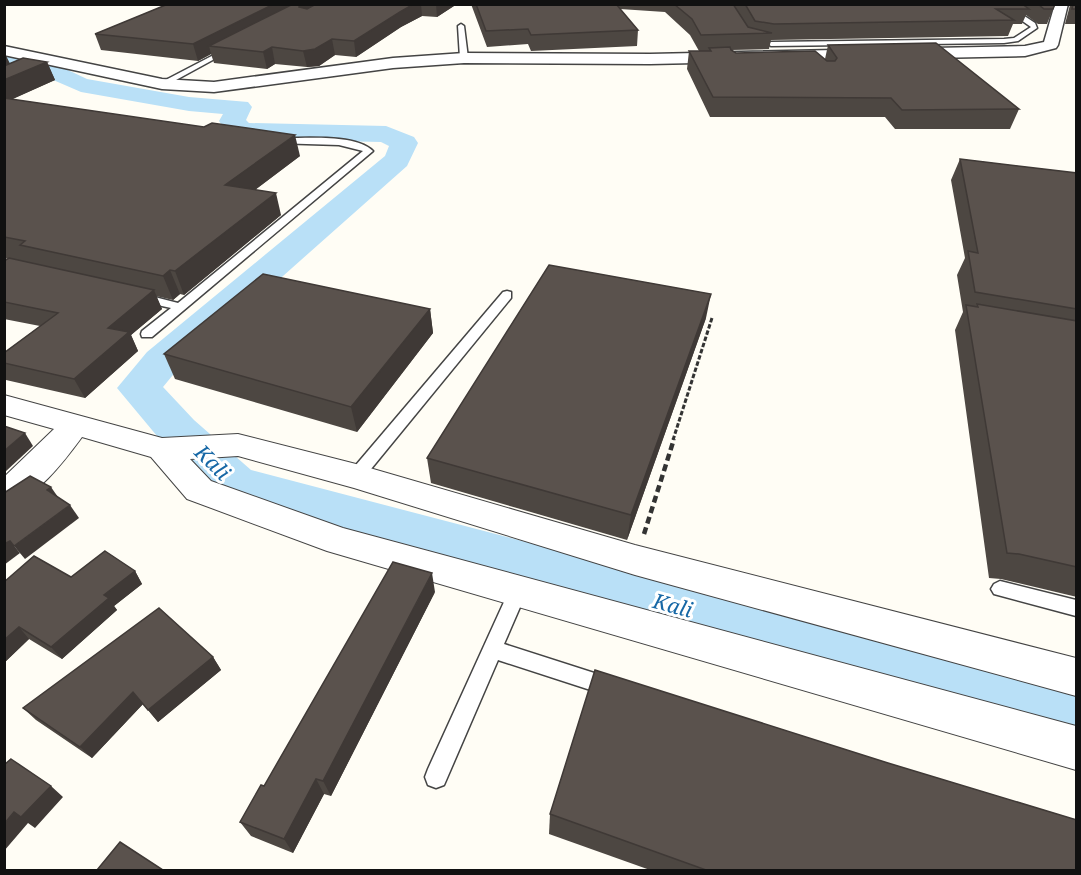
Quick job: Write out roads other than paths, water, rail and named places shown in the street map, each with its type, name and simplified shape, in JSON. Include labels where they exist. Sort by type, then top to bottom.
[{"type":"street","points":[[4,50],[162,84],[214,87],[393,63],[464,58],[650,59],[774,49],[809,61],[1038,50],[1051,45],[1062,4]]},
{"type":"street","points":[[4,405],[76,423],[162,449],[238,446],[356,476],[635,561],[1077,677]]},
{"type":"street","points":[[4,495],[31,475],[56,450],[76,423]]},
{"type":"street","points":[[162,449],[199,490],[340,541],[1077,748]]},
{"type":"lane","points":[[759,42],[774,49],[1004,41],[1016,40],[1034,28],[1033,24],[1001,4]]},
{"type":"lane","points":[[461,26],[464,58]]},
{"type":"lane","points":[[162,84],[234,47]]},
{"type":"lane","points":[[733,66],[809,61]]},
{"type":"lane","points":[[147,334],[369,151],[364,146],[339,143],[270,141]]},
{"type":"lane","points":[[126,294],[180,306]]},
{"type":"lane","points":[[356,476],[507,295]]},
{"type":"lane","points":[[1000,589],[1077,608]]},
{"type":"lane","points":[[436,777],[518,591]]},
{"type":"lane","points":[[492,649],[626,692]]},
{"type":"waterway","name":"Kali","points":[[4,57],[45,68],[81,85],[189,104],[239,107],[232,121],[242,131],[386,134],[404,143],[397,160],[162,361],[139,388],[178,431],[235,484],[1076,717]]}]
